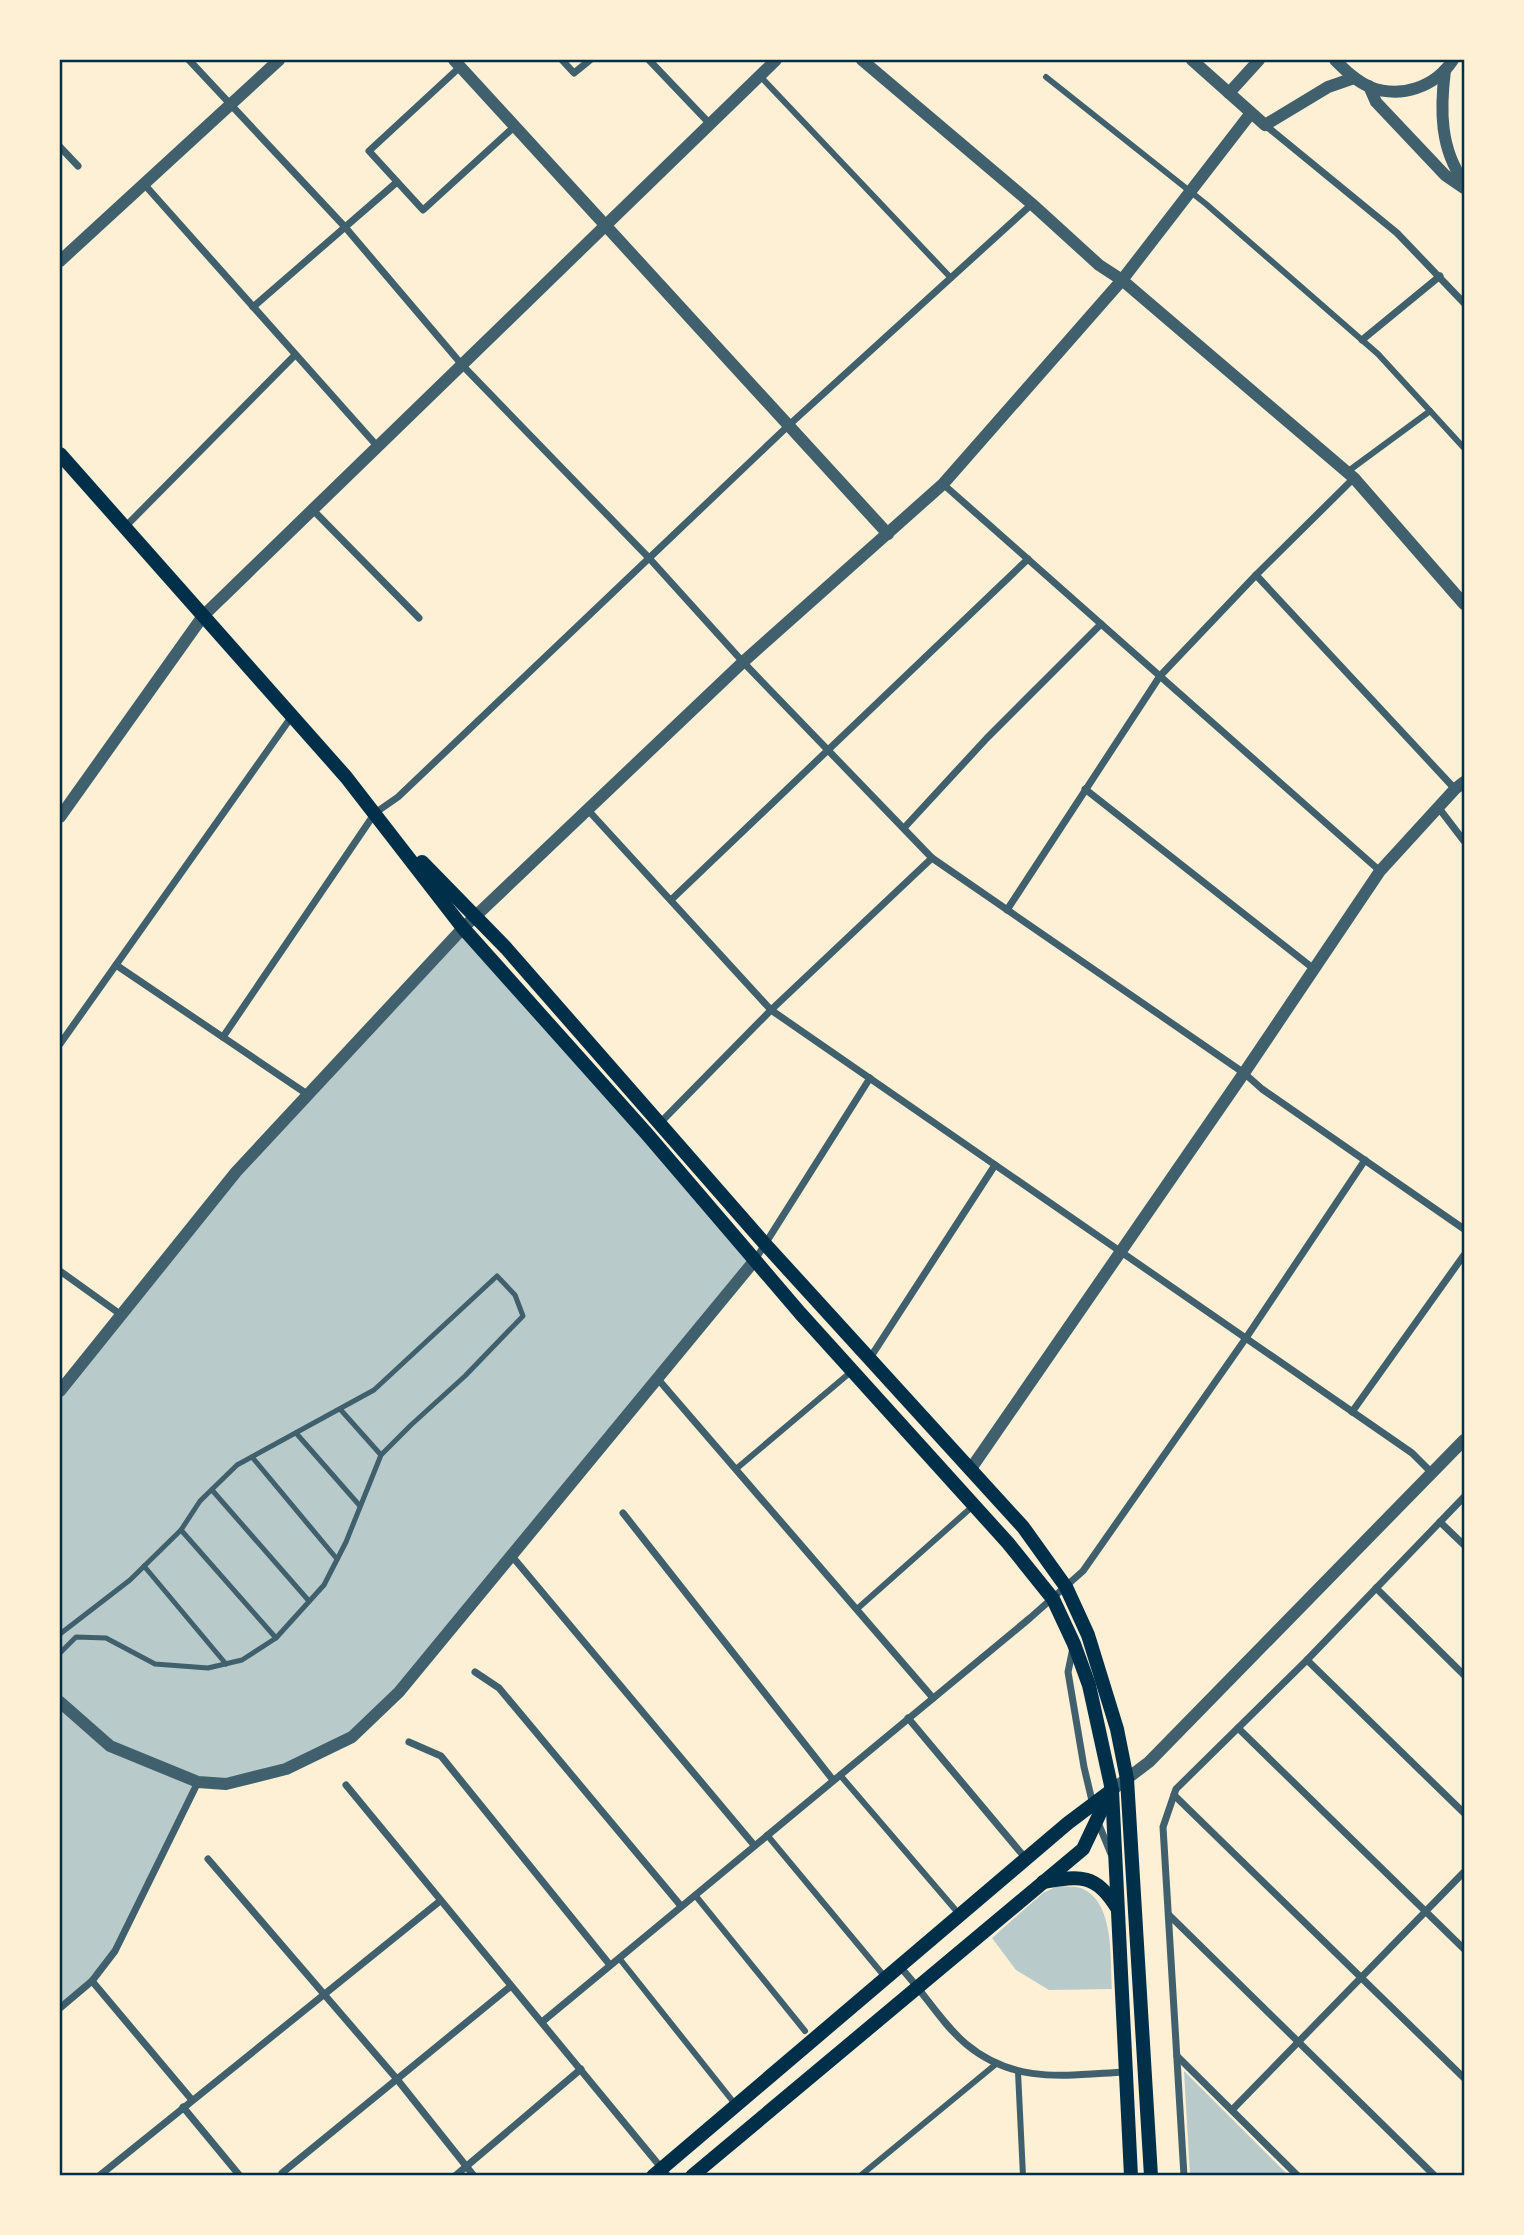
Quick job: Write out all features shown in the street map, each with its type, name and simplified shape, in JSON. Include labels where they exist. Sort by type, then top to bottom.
[{"type":"main road","points":[[60,454],[292,716],[374,813],[463,928],[1008,1543],[1053,1599],[1089,1685],[1112,1790],[1131,2175]]},
{"type":"main road","points":[[374,813],[506,948],[765,1244],[1023,1527],[1066,1587],[1088,1635],[1118,1729],[1127,1779],[1151,2175]]},
{"type":"main road","points":[[661,2173],[736,2106],[1112,1790]]},
{"type":"main road","points":[[692,2175],[1083,1849],[1112,1790]]},
{"type":"main road","points":[[1041,1882],[1070,1877],[1093,1879],[1108,1892],[1119,1910]]},
{"type":"street","points":[[189,60],[345,227],[463,366],[649,558],[743,662],[932,858],[1465,1229]]},
{"type":"street","points":[[60,261],[279,60]]},
{"type":"street","points":[[562,60],[575,73],[590,60]]},
{"type":"street","points":[[649,60],[710,124]]},
{"type":"street","points":[[60,817],[203,616],[776,60]]},
{"type":"street","points":[[862,60],[1032,204],[1099,265],[1122,280],[1350,475],[1465,604]]},
{"type":"street","points":[[1192,60],[1265,125],[1397,233],[1465,303]]},
{"type":"street","points":[[1229,93],[1259,60]]},
{"type":"street","points":[[1335,60],[1354,78],[1368,86],[1401,92],[1433,81],[1449,65]]},
{"type":"street","points":[[516,125],[423,211],[369,151],[457,63],[516,125],[608,225],[888,534]]},
{"type":"street","points":[[1449,65],[1441,97],[1442,124],[1447,149],[1465,182]]},
{"type":"street","points":[[760,76],[951,278]]},
{"type":"street","points":[[1046,77],[1190,192],[1378,354],[1465,448]]},
{"type":"street","points":[[1265,125],[1328,87],[1354,78]]},
{"type":"street","points":[[1368,86],[1384,111],[1445,175],[1465,188]]},
{"type":"street","points":[[60,1391],[236,1172],[463,928],[743,662],[943,484],[1122,280],[1251,113]]},
{"type":"street","points":[[60,147],[78,166]]},
{"type":"street","points":[[253,307],[397,182]]},
{"type":"street","points":[[144,184],[379,448]]},
{"type":"street","points":[[223,1037],[374,813],[398,797],[789,425],[1032,204]]},
{"type":"street","points":[[1362,340],[1440,276]]},
{"type":"street","points":[[124,527],[295,355]]},
{"type":"street","points":[[1007,911],[1160,676],[1350,475],[1430,411]]},
{"type":"street","points":[[943,484],[1380,871]]},
{"type":"street","points":[[313,510],[419,618]]},
{"type":"street","points":[[671,900],[1028,559]]},
{"type":"street","points":[[970,1470],[1380,871],[1460,785],[1256,575]]},
{"type":"street","points":[[904,828],[987,738],[1101,624]]},
{"type":"street","points":[[60,1044],[292,716]]},
{"type":"street","points":[[1084,789],[1314,969]]},
{"type":"street","points":[[1438,807],[1465,841]]},
{"type":"street","points":[[587,809],[771,1010],[1412,1453],[1432,1474]]},
{"type":"street","points":[[659,1125],[771,1010],[932,858]]},
{"type":"street","points":[[116,965],[307,1094]]},
{"type":"street","points":[[60,1702],[110,1746],[198,1782],[226,1784],[286,1769],[352,1737],[399,1692],[755,1260],[870,1078]]},
{"type":"street","points":[[542,2022],[1053,1599],[1083,1571],[1246,1338],[1365,1160]]},
{"type":"street","points":[[870,1357],[996,1164]]},
{"type":"street","points":[[1352,1412],[1465,1255]]},
{"type":"street","points":[[60,1271],[120,1314]]},
{"type":"street","points":[[736,1469],[853,1370]]},
{"type":"street","points":[[657,1377],[933,1698]]},
{"type":"street","points":[[1112,1790],[1149,1762],[1465,1440]]},
{"type":"street","points":[[1184,2175],[1163,1827],[1176,1789],[1307,1660],[1465,1497]]},
{"type":"street","points":[[857,1609],[974,1505]]},
{"type":"street","points":[[623,1513],[837,1777],[960,1916]]},
{"type":"street","points":[[1440,1522],[1465,1545]]},
{"type":"street","points":[[511,1555],[754,1845]]},
{"type":"street","points":[[1376,1588],[1465,1675]]},
{"type":"street","points":[[1074,1644],[1068,1672],[1079,1743],[1097,1821],[1116,1867]]},
{"type":"street","points":[[1307,1660],[1465,1813]]},
{"type":"street","points":[[475,1672],[499,1688],[681,1906]]},
{"type":"street","points":[[908,1718],[1027,1860]]},
{"type":"street","points":[[1238,1728],[1465,1949]]},
{"type":"street","points":[[410,1742],[442,1756],[610,1965]]},
{"type":"street","points":[[60,2008],[92,1981],[115,1951],[198,1782]]},
{"type":"street","points":[[346,1785],[581,2069],[661,2173]]},
{"type":"street","points":[[1174,1796],[1465,2078]]},
{"type":"street","points":[[767,1835],[886,1979]]},
{"type":"street","points":[[208,1858],[397,2078],[474,2175]]},
{"type":"street","points":[[1232,2110],[1465,1872]]},
{"type":"street","points":[[695,1895],[805,2031]]},
{"type":"street","points":[[99,2175],[440,1900]]},
{"type":"street","points":[[1168,1914],[1435,2175]]},
{"type":"street","points":[[618,1958],[736,2106]]},
{"type":"street","points":[[900,1967],[966,2044],[996,2064],[1025,2074],[1055,2076],[1126,2072]]},
{"type":"street","points":[[92,1981],[191,2100]]},
{"type":"street","points":[[282,2173],[511,1986]]},
{"type":"street","points":[[1177,2056],[1298,2175]]},
{"type":"street","points":[[860,2175],[996,2064]]},
{"type":"street","points":[[455,2175],[581,2069]]},
{"type":"street","points":[[1018,2072],[1024,2175]]},
{"type":"street","points":[[183,2107],[240,2175]]},
{"type":"lane","points":[[60,1634],[130,1580],[181,1530],[200,1501],[237,1465],[374,1390],[497,1276],[515,1295],[523,1316],[466,1376],[381,1455],[324,1585],[276,1638],[242,1660],[208,1668],[155,1664],[106,1638],[76,1637],[60,1653]]},
{"type":"lane","points":[[340,1409],[381,1455]]},
{"type":"lane","points":[[296,1433],[360,1506]]},
{"type":"lane","points":[[252,1457],[337,1559]]},
{"type":"lane","points":[[212,1490],[309,1601]]},
{"type":"lane","points":[[181,1530],[276,1638]]},
{"type":"lane","points":[[144,1566],[226,1664]]},
{"type":"shaded area","points":[[463,928],[755,1260],[399,1692],[352,1737],[286,1769],[198,1782],[115,1951],[92,1981],[60,2008],[60,1391],[236,1172]]},
{"type":"shaded area","points":[[1058,1886],[1081,1888],[1092,1895],[1100,1905],[1108,1932],[1112,1989],[1049,1990],[1016,1970],[992,1938],[1043,1893]]},
{"type":"shaded area","points":[[1184,2071],[1288,2175],[1190,2175]]}]
